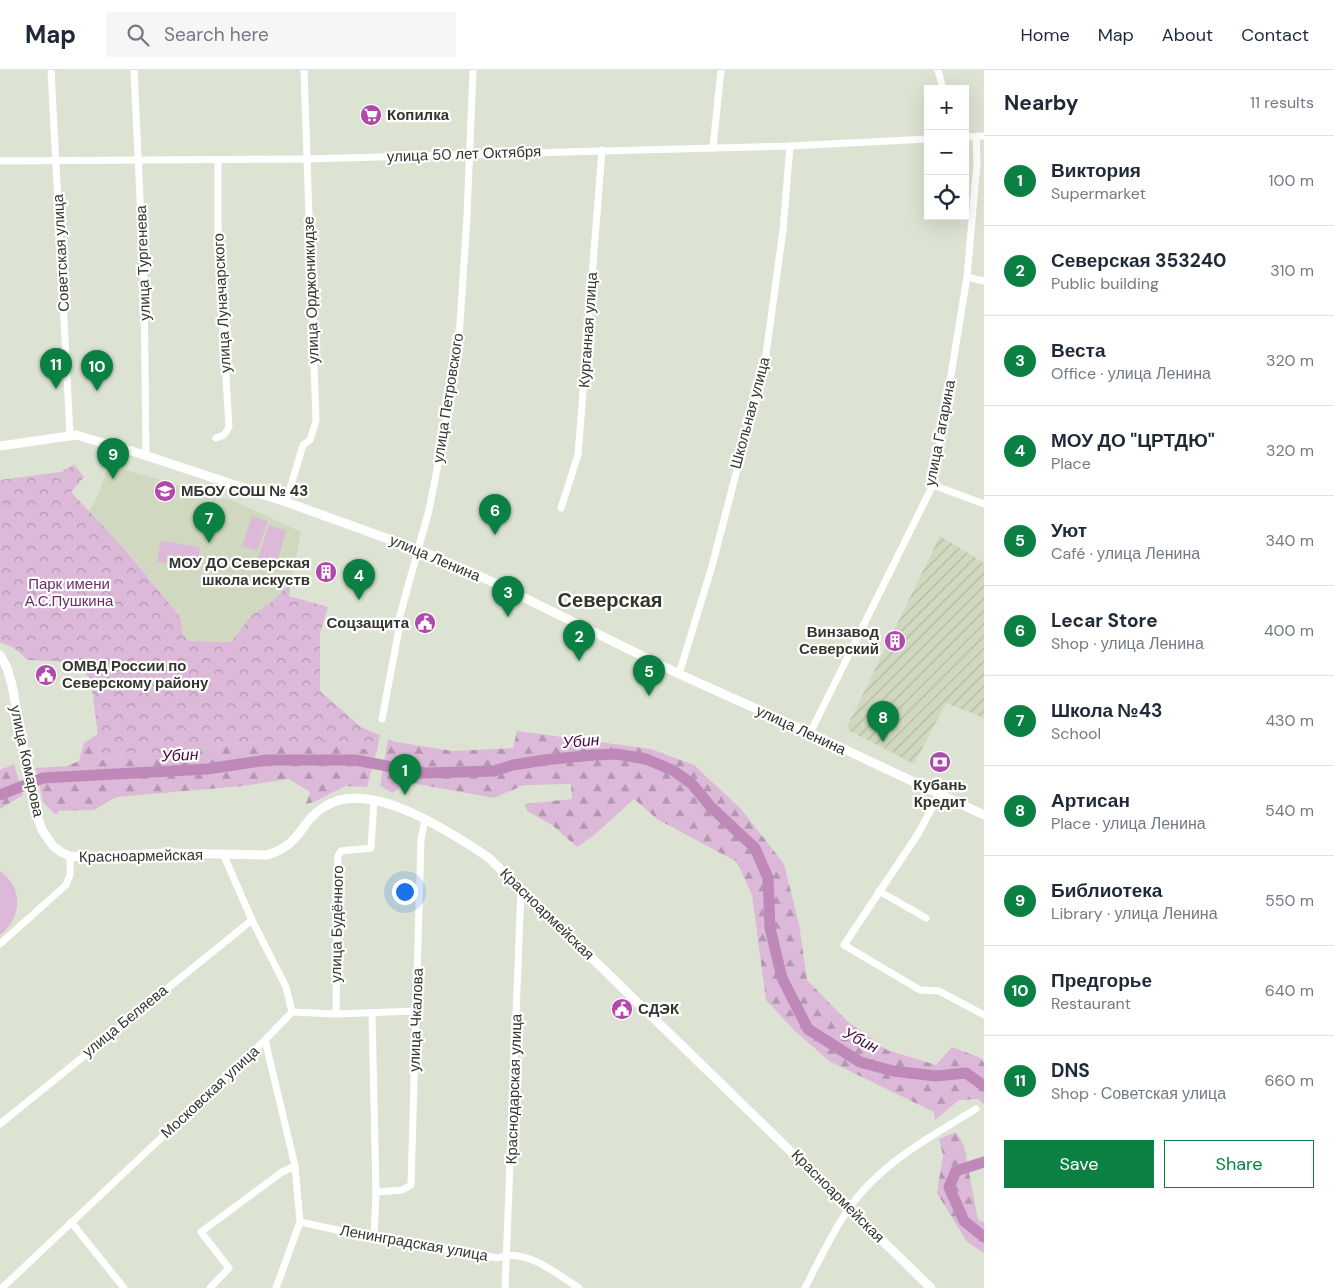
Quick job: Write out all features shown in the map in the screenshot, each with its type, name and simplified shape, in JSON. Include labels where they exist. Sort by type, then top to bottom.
[{"type":"street","name":"Советская улица","points":[[51,70],[70,435]]},
{"type":"street","name":"улица Тургенева","points":[[134,70],[144,303],[146,455]]},
{"type":"street","name":"улица Орджоникидзе","points":[[286,502],[303,445],[310,440],[316,421],[304,70]]},
{"type":"street","name":"улица Петровского","points":[[382,719],[399,629],[398,619],[411,568],[419,550],[447,419],[460,324],[473,70]]},
{"type":"street","points":[[713,147],[721,70]]},
{"type":"street","points":[[938,70],[942,85]]},
{"type":"street","points":[[969,138],[984,136]]},
{"type":"street","name":"улица Гагарина","points":[[810,733],[933,485],[967,277],[978,163],[976,137]]},
{"type":"street","name":"улица 50 лет Октября","points":[[0,161],[306,160],[790,146],[924,139]]},
{"type":"street","name":"Школьная улица","points":[[679,674],[712,566],[765,362],[782,230],[790,146]]},
{"type":"street","name":"Курганная улица","points":[[561,508],[578,455],[602,150]]},
{"type":"street","name":"улица Луначарского","points":[[216,438],[224,435],[229,426],[218,248],[218,161]]},
{"type":"street","points":[[967,277],[984,281]]},
{"type":"street","name":"улица Ленина","points":[[0,446],[70,435],[87,438],[146,455],[286,502],[419,550],[486,579],[679,674],[984,815]]},
{"type":"street","points":[[933,485],[984,504]]},
{"type":"street","name":"улица Комарова","points":[[0,655],[7,668],[12,685],[25,751],[30,792],[42,830],[53,846],[70,856]]},
{"type":"street","points":[[939,795],[918,834],[844,945],[920,990],[939,990],[984,1015]]},
{"type":"street","name":"Красноармейская","points":[[70,856],[167,853],[224,856],[267,855],[282,851],[291,844],[318,811],[340,799],[362,798],[386,803],[448,831],[488,857],[932,1288]]},
{"type":"street","name":"улица Будённого","points":[[336,1014],[338,856],[341,851],[371,848],[374,801]]},
{"type":"street","name":"улица Чкалова","points":[[376,1192],[402,1190],[411,1185],[421,839],[424,820]]},
{"type":"street","points":[[0,944],[66,885],[70,875],[70,856]]},
{"type":"street","points":[[224,856],[252,920],[286,987],[292,1012],[336,1014],[417,1011]]},
{"type":"street","name":"Краснодарская улица","points":[[505,1288],[508,1254],[520,890]]},
{"type":"street","points":[[879,891],[926,918]]},
{"type":"street","name":"улица Беляева","points":[[0,1124],[252,920]]},
{"type":"street","name":"Московская улица","points":[[2,1288],[265,1040],[292,1012]]},
{"type":"street","points":[[372,1013],[376,1192],[374,1238]]},
{"type":"street","points":[[265,1040],[295,1166],[300,1222],[276,1288]]},
{"type":"street","points":[[805,1288],[850,1207],[876,1178],[925,1140],[976,1109]]},
{"type":"street","points":[[210,1288],[229,1268],[200,1232],[282,1172],[295,1166]]},
{"type":"street","points":[[71,1222],[124,1288]]},
{"type":"street","name":"Ленинградская улица","points":[[300,1222],[374,1238],[497,1258],[508,1254],[532,1259],[580,1288]]},
{"type":"shaded area","points":[[108,465],[236,502],[301,532],[291,583],[268,605],[252,615],[231,642],[188,641],[182,634],[181,618],[131,555],[89,512],[101,488]]},
{"type":"shaded area","points":[[940,536],[984,563],[984,718],[946,703],[914,764],[846,729]]},
{"type":"green space","name":"Парк имени А.С.Пушкина","points":[[74,465],[84,477],[71,492],[130,555],[181,618],[182,633],[188,641],[231,642],[252,615],[268,605],[291,583],[289,596],[328,607],[320,633],[320,691],[361,727],[380,735],[377,750],[365,749],[336,740],[241,743],[101,760],[91,680],[75,662],[28,660],[14,648],[0,642],[0,480],[61,472]]},
{"type":"green space","points":[[252,516],[268,521],[257,551],[242,546]]},
{"type":"green space","points":[[269,525],[286,531],[277,563],[258,558]]},
{"type":"green space","points":[[161,541],[200,547],[197,568],[157,562]]},
{"type":"green space","points":[[517,731],[651,749],[694,765],[741,809],[784,864],[799,924],[807,980],[847,1021],[887,1050],[936,1065],[952,1047],[981,1058],[984,1063],[984,1104],[978,1099],[959,1100],[935,1120],[934,1112],[829,1061],[795,1031],[766,1000],[752,895],[737,862],[657,819],[634,799],[593,836],[577,847],[552,825],[527,811],[525,804],[572,799],[571,784],[524,785],[494,798],[406,782],[393,793],[380,786],[388,739],[453,751],[513,748]]},
{"type":"green space","points":[[98,734],[101,760],[241,743],[336,740],[365,749],[377,750],[367,787],[345,786],[314,802],[306,804],[310,792],[289,779],[243,786],[116,797],[94,810],[59,811],[56,815],[43,802],[36,768],[67,766],[79,761],[84,743]]},
{"type":"green space","points":[[14,764],[23,795],[0,809],[0,770]]},
{"type":"green space","points":[[0,871],[13,886],[17,903],[13,920],[0,935]]},
{"type":"green space","points":[[956,1132],[964,1146],[978,1220],[984,1222],[984,1253],[967,1242],[937,1193],[943,1155],[939,1139]]},
{"type":"waterway","name":"Убин","points":[[0,795],[43,778],[207,769],[267,760],[355,760],[425,773],[494,771],[513,765],[544,760],[594,755],[616,754],[646,759],[674,771],[692,784],[710,806],[755,848],[768,878],[770,928],[782,978],[808,1029],[860,1062],[893,1071],[936,1076],[966,1073],[984,1086]]},
{"type":"waterway","name":"Убин","points":[[984,1162],[956,1171],[949,1187],[964,1221],[984,1237]]},
{"type":"place","name":"Копилка","points":[[371,115]]},
{"type":"place","name":"DNS","points":[[56,389]]},
{"type":"place","name":"Предгорье","points":[[97,391]]},
{"type":"place","name":"Библиотека","points":[[113,479]]},
{"type":"place","name":"МБОУ СОШ № 43","points":[[165,491]]},
{"type":"place","name":"Lecar Store","points":[[495,535]]},
{"type":"place","name":"Школа №43","points":[[209,543]]},
{"type":"place","name":"МОУ ДО Северская школа искуств","points":[[326,572]]},
{"type":"place","name":"МОУ ДО \"ЦРТДЮ\"","points":[[359,600]]},
{"type":"place","name":"Веста","points":[[508,617]]},
{"type":"place","name":"Соцзащита","points":[[425,623]]},
{"type":"place","name":"Винзавод Северский","points":[[895,641]]},
{"type":"place","name":"Северская 353240","points":[[579,661]]},
{"type":"place","name":"ОМВД России по Северскому району","points":[[46,675]]},
{"type":"place","name":"Уют","points":[[649,696]]},
{"type":"place","name":"Артисан","points":[[883,742]]},
{"type":"place","name":"Кубань Кредит","points":[[940,762]]},
{"type":"place","name":"Виктория","points":[[405,795]]},
{"type":"place","name":"СДЭК","points":[[622,1009]]},
{"type":"district","name":"Северская","points":[[610,600]]}]
